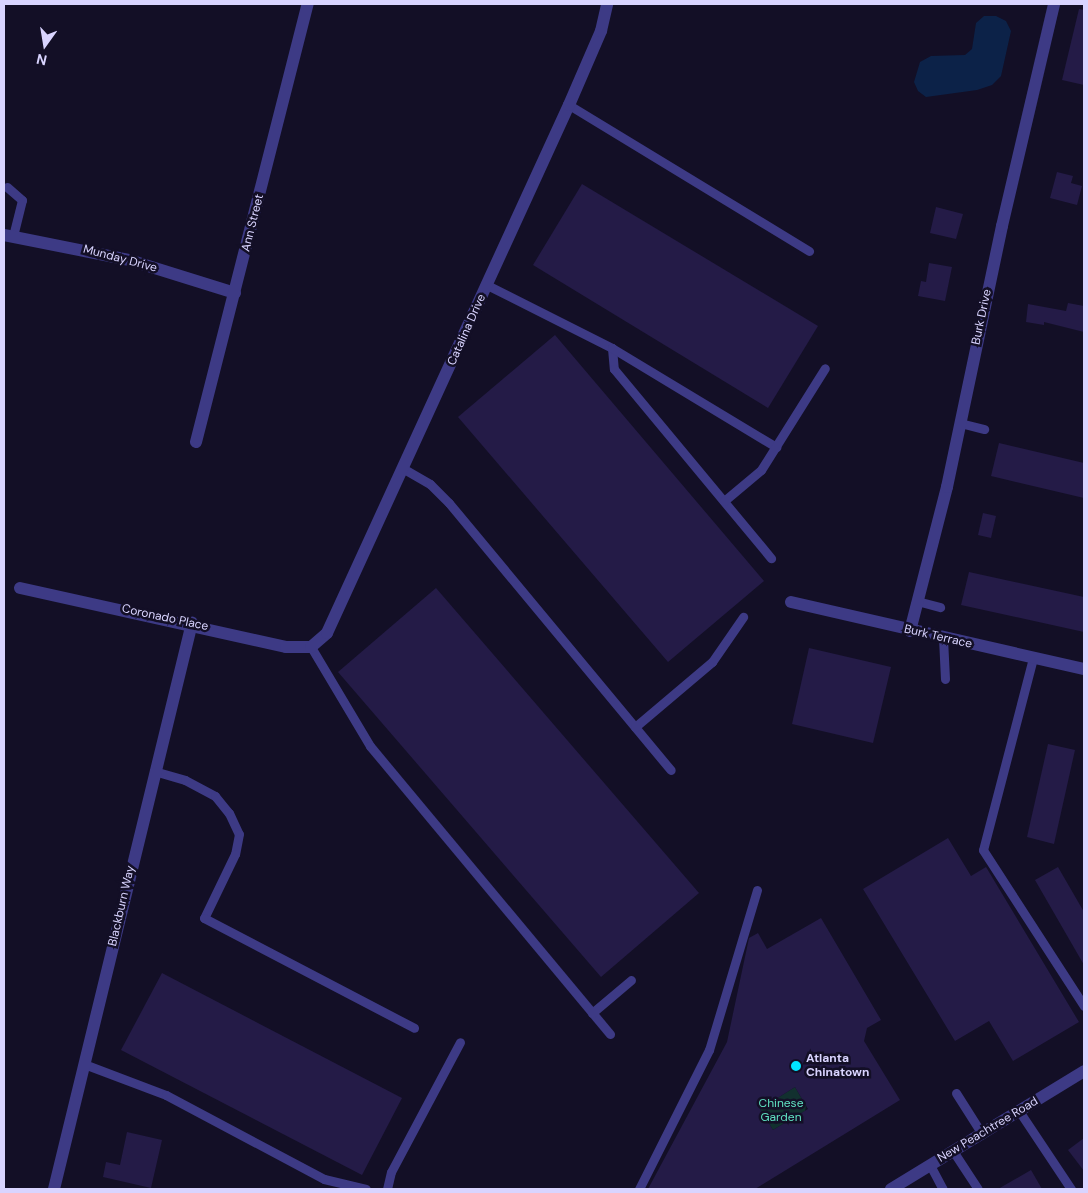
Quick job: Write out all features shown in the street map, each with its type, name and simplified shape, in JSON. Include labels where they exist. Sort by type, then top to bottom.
[{"type":"street","name":"Ann Street","points":[[196,442],[308,4]]},
{"type":"street","name":"Catalina Drive","points":[[311,647],[326,633],[404,469],[569,105],[601,31],[607,4]]},
{"type":"street","name":"Burk Drive","points":[[910,631],[960,423],[1002,226],[1054,4]]},
{"type":"street","name":"Munday Drive","points":[[8,235],[129,260],[235,293]]},
{"type":"street","name":"Coronado Place","points":[[20,588],[192,623],[286,646],[311,647]]},
{"type":"street","name":"Burk Terrace","points":[[791,602],[910,631],[1084,669]]},
{"type":"street","name":"Blackburn Way","points":[[54,1189],[154,771],[192,623]]},
{"type":"street","name":"New Peachtree Road","points":[[891,1189],[1084,1071]]},
{"type":"lane","points":[[569,105],[809,251]]},
{"type":"lane","points":[[7,187],[22,200],[8,235]]},
{"type":"lane","points":[[487,286],[612,348],[776,447]]},
{"type":"lane","points":[[612,348],[614,369],[771,558]]},
{"type":"lane","points":[[724,501],[761,470],[825,368]]},
{"type":"lane","points":[[960,423],[984,429]]},
{"type":"lane","points":[[404,469],[430,484],[449,503],[671,770]]},
{"type":"lane","points":[[917,601],[940,607]]},
{"type":"lane","points":[[635,727],[712,662],[743,618]]},
{"type":"lane","points":[[943,638],[945,679]]},
{"type":"lane","points":[[311,647],[370,746],[610,1034]]},
{"type":"lane","points":[[1033,658],[983,850],[1084,1006]]},
{"type":"lane","points":[[154,771],[185,780],[215,796],[229,813],[239,834],[235,854],[204,918],[414,1028]]},
{"type":"lane","points":[[640,1189],[709,1050],[757,890]]},
{"type":"lane","points":[[592,1013],[631,980]]},
{"type":"lane","points":[[387,1189],[391,1172],[460,1042]]},
{"type":"lane","points":[[84,1064],[166,1095],[324,1179],[366,1189]]},
{"type":"lane","points":[[956,1093],[982,1134]]},
{"type":"lane","points":[[1019,1111],[1071,1189]]},
{"type":"lane","points":[[953,1151],[978,1189]]},
{"type":"lane","points":[[930,1165],[943,1189]]},
{"type":"green space","name":"Chinese Garden","points":[[795,1087],[806,1106],[805,1111],[773,1130],[760,1109]]},
{"type":"water","points":[[984,16],[996,16],[1006,21],[1011,31],[1001,76],[992,85],[977,90],[926,97],[918,91],[914,82],[920,62],[931,56],[965,55],[972,49],[976,23]]},
{"type":"building","points":[[1079,9],[1084,10],[1084,85],[1062,80]]},
{"type":"building","points":[[1057,172],[1073,176],[1071,183],[1082,186],[1077,205],[1050,198]]},
{"type":"building","points":[[582,184],[818,326],[768,408],[533,265]]},
{"type":"building","points":[[936,207],[963,214],[956,239],[930,233]]},
{"type":"building","points":[[929,263],[952,267],[945,301],[918,296],[921,281],[926,282]]},
{"type":"building","points":[[1068,303],[1084,306],[1084,332],[1044,322],[1044,325],[1026,322],[1028,304],[1066,311]]},
{"type":"building","points":[[555,335],[764,581],[668,662],[458,417]]},
{"type":"building","points":[[999,443],[1084,463],[1084,498],[991,476]]},
{"type":"building","points":[[983,513],[996,516],[991,538],[978,535]]},
{"type":"building","points":[[969,572],[1084,597],[1084,632],[961,605]]},
{"type":"building","points":[[436,588],[699,893],[601,977],[338,672]]},
{"type":"building","points":[[809,648],[891,667],[873,743],[792,724]]},
{"type":"building","points":[[1048,744],[1075,750],[1054,844],[1027,837]]},
{"type":"building","points":[[948,838],[971,876],[986,867],[1079,1022],[1013,1061],[989,1021],[955,1041],[863,889]]},
{"type":"building","points":[[1058,867],[1084,912],[1084,965],[1035,880]]},
{"type":"building","name":"Atlanta Chinatown","points":[[821,918],[881,1020],[867,1028],[864,1041],[900,1100],[755,1189],[648,1189],[727,1042],[749,938],[758,933],[767,949]],"holes":[[[795,1087],[808,1109],[773,1130],[760,1109]]]},
{"type":"building","points":[[162,973],[402,1098],[362,1175],[121,1050]]},
{"type":"building","points":[[127,1132],[162,1140],[151,1188],[103,1177],[106,1162],[120,1165]]},
{"type":"building","points":[[1084,1138],[1084,1171],[1068,1150]]},
{"type":"building","points":[[1031,1170],[1042,1189],[998,1189]]},
{"type":"place","name":"Atlanta Chinatown","points":[[796,1066]]}]
